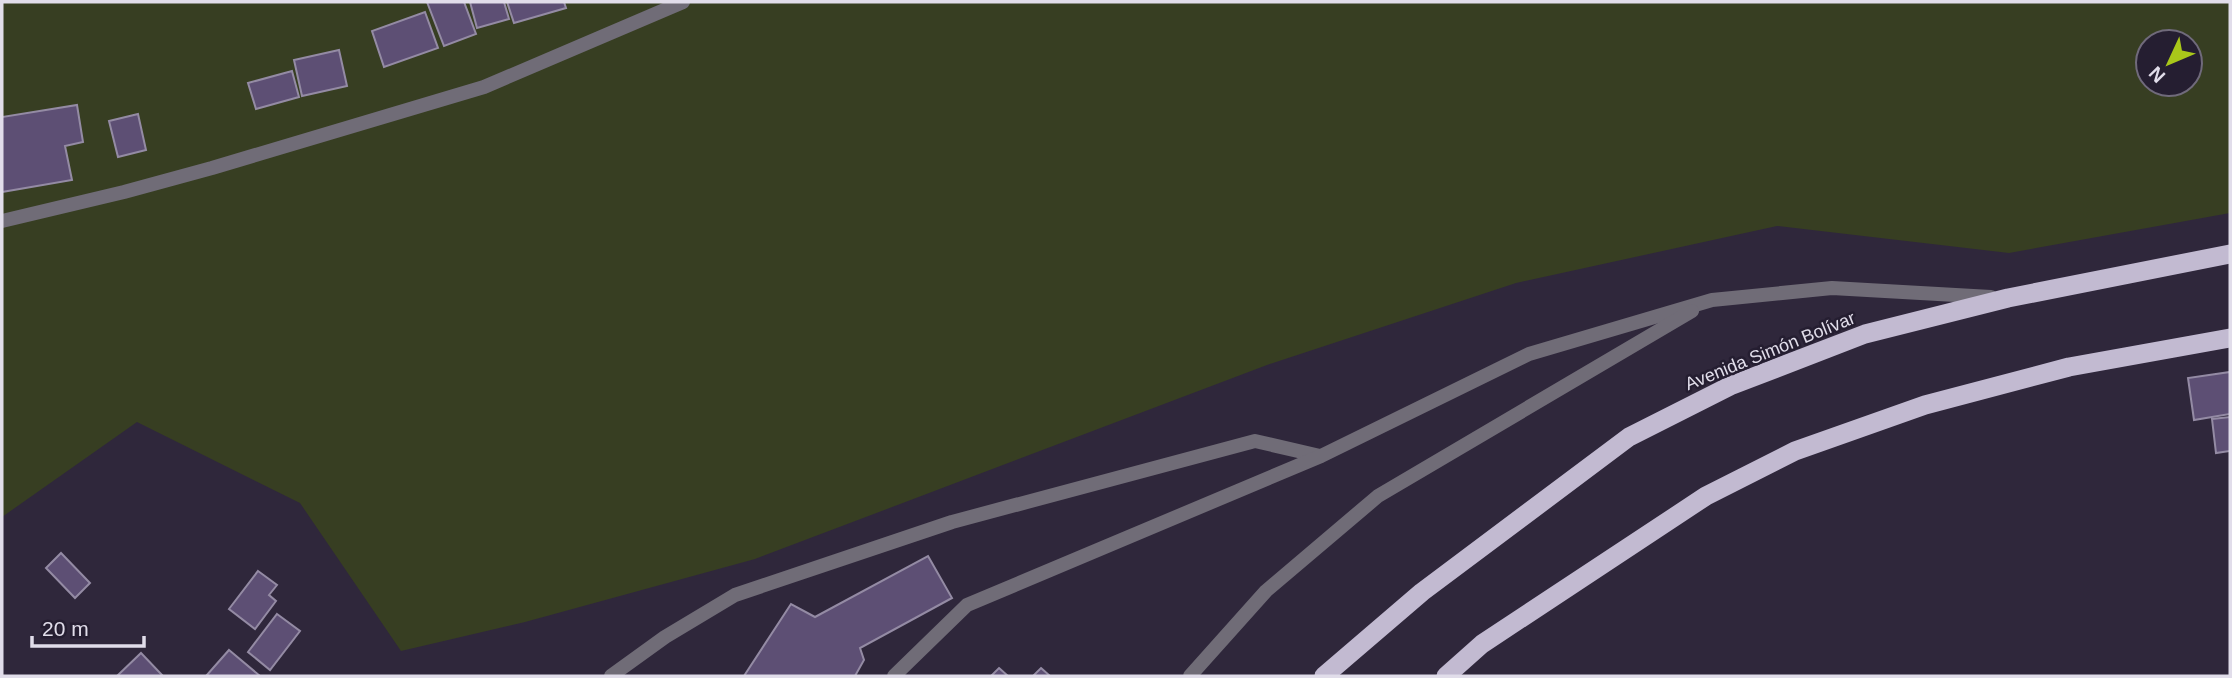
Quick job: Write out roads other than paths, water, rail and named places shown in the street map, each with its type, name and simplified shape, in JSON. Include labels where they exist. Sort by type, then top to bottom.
[{"type":"highway","name":"Avenida Simón Bolívar","points":[[1324,676],[1422,592],[1629,437],[1730,386],[1865,334],[2008,298],[2230,254]]},
{"type":"highway","points":[[1446,676],[1482,644],[1706,496],[1795,451],[1925,405],[2056,371],[2230,338]]},
{"type":"street","points":[[2,221],[199,172],[484,87],[682,2]]},
{"type":"street","points":[[894,676],[968,605],[1321,456],[1529,354],[1712,300],[1832,288],[2008,298]]},
{"type":"street","points":[[1190,676],[1266,591],[1378,496],[1712,300]]},
{"type":"street","points":[[611,676],[665,637],[735,595],[953,522],[1255,441],[1321,456]]}]
